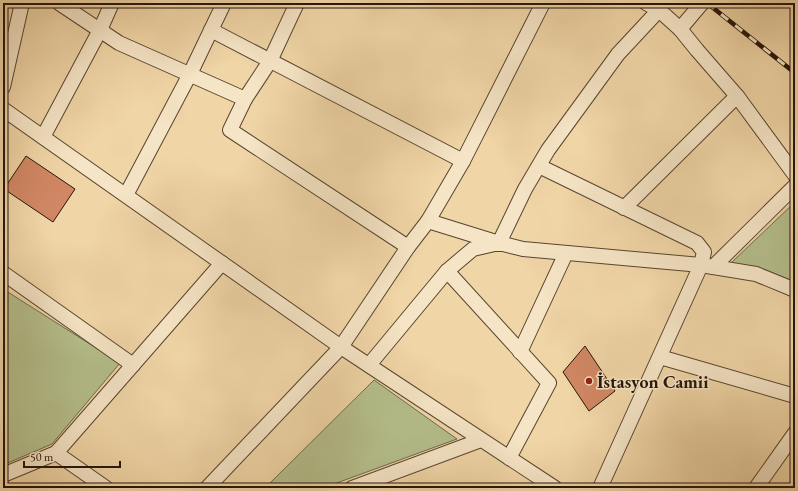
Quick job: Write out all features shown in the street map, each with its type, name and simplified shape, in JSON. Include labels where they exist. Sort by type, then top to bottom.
[{"type":"street","points":[[3,87],[22,3]]},
{"type":"street","points":[[59,3],[119,43],[245,99]]},
{"type":"street","points":[[43,137],[100,30],[112,3]]},
{"type":"street","points":[[126,196],[190,74],[224,3]]},
{"type":"street","points":[[297,3],[270,60],[245,99],[230,130],[408,247]]},
{"type":"street","points":[[207,488],[341,347],[408,247],[428,221],[463,162],[543,3]]},
{"type":"street","points":[[646,3],[659,10],[680,29],[696,50],[737,96],[795,175]]},
{"type":"street","points":[[680,29],[702,3]]},
{"type":"street","points":[[499,243],[525,189],[552,144],[618,54],[659,10]]},
{"type":"street","points":[[211,30],[463,162]]},
{"type":"street","points":[[624,208],[737,96]]},
{"type":"street","points":[[3,109],[341,347],[555,488]]},
{"type":"street","points":[[539,166],[697,243],[704,252],[707,266]]},
{"type":"street","points":[[600,488],[660,357],[707,266],[795,186]]},
{"type":"street","points":[[428,221],[523,249],[707,266],[756,274],[795,290]]},
{"type":"street","points":[[369,366],[447,271],[473,249],[499,243]]},
{"type":"street","points":[[520,352],[566,253]]},
{"type":"street","points":[[3,475],[56,453],[222,263]]},
{"type":"street","points":[[447,271],[549,383],[509,458]]},
{"type":"street","points":[[3,273],[133,365]]},
{"type":"street","points":[[660,357],[795,396]]},
{"type":"street","points":[[757,488],[795,433]]},
{"type":"street","points":[[352,488],[482,440]]},
{"type":"street","points":[[56,453],[106,488]]},
{"type":"green space","points":[[795,202],[795,285],[731,263]]},
{"type":"green space","points":[[3,289],[120,363],[52,444],[3,465]]},
{"type":"green space","points":[[374,380],[457,439],[323,488],[265,488]]},
{"type":"building","points":[[26,156],[75,189],[53,222],[4,189]]},
{"type":"building","name":"İstasyon Camii","points":[[585,346],[615,391],[589,411],[563,372]]},
{"type":"railway","points":[[707,3],[795,73]]},
{"type":"place","name":"İstasyon Camii","points":[[589,381]]}]
